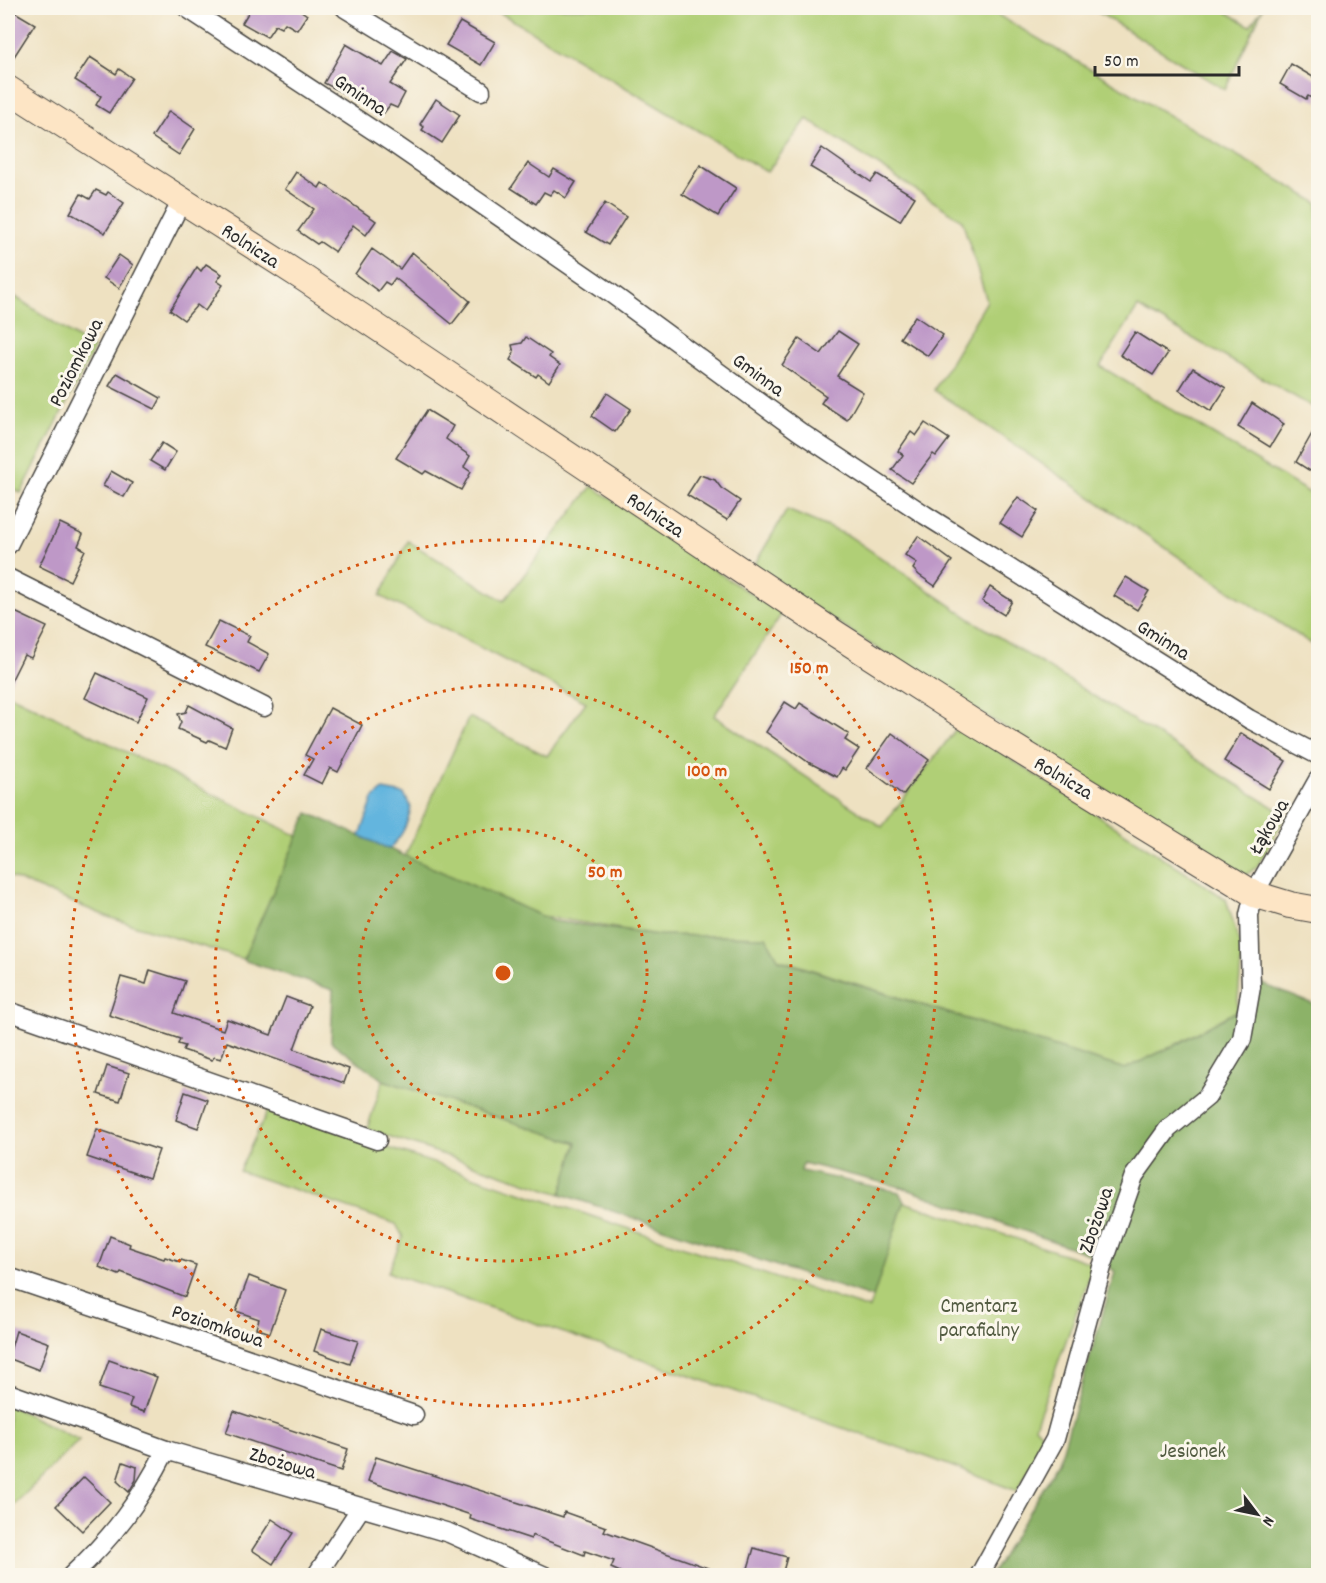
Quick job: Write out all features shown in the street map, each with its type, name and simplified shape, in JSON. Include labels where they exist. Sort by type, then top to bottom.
[{"type":"street","name":"Gminna","points":[[187,8],[336,104],[612,294],[800,432],[915,509],[1249,719],[1318,755]]},
{"type":"street","points":[[345,8],[481,91]]},
{"type":"street","name":"Rolnicza","points":[[8,89],[182,200],[836,634],[973,722],[1254,894],[1290,905],[1318,910]]},
{"type":"street","name":"Poziomkowa","points":[[8,545],[182,200]]},
{"type":"street","points":[[8,578],[264,707]]},
{"type":"street","name":"Łąkowa","points":[[1254,894],[1318,780]]},
{"type":"street","name":"Zbożowa","points":[[979,1575],[1055,1439],[1102,1267],[1134,1176],[1168,1129],[1207,1097],[1242,1040],[1251,987],[1249,915],[1254,894]]},
{"type":"street","points":[[8,1011],[377,1140]]},
{"type":"street","name":"Poziomkowa","points":[[8,1277],[414,1415]]},
{"type":"street","name":"Zbożowa","points":[[8,1393],[166,1450],[360,1509],[449,1533],[545,1575]]},
{"type":"street","points":[[71,1575],[98,1551],[145,1491],[166,1450]]},
{"type":"street","points":[[316,1575],[360,1509]]},
{"type":"green space","points":[[492,8],[986,8],[1318,203],[1318,410],[1138,307],[1100,366],[1318,498],[1318,648],[1198,570],[934,390],[987,301],[962,220],[807,119],[767,172]]},
{"type":"green space","points":[[1091,8],[1220,8],[1250,26],[1263,8],[1225,90]]},
{"type":"green space","points":[[8,292],[94,349],[21,493],[8,486]]},
{"type":"green space","points":[[592,486],[740,587],[783,612],[714,716],[882,827],[959,725],[1226,899],[1242,952],[1237,1011],[1125,1069],[778,959],[766,937],[658,935],[542,916],[405,856],[469,717],[547,756],[586,702],[380,596],[408,541],[504,601]]},
{"type":"green space","points":[[787,510],[849,536],[978,624],[1286,815],[1257,867],[1244,876],[867,642],[753,567]]},
{"type":"green space","points":[[8,694],[298,836],[243,959],[111,918],[8,876]]},
{"type":"green space","name":"Jesionek","points":[[308,813],[553,921],[658,935],[766,937],[779,960],[1125,1069],[1237,1011],[1260,983],[1318,1006],[1318,1575],[991,1575],[1059,1462],[1115,1272],[1100,1258],[904,1188],[803,1163],[801,1171],[899,1192],[904,1202],[873,1298],[561,1194],[577,1143],[383,1080],[331,1042],[333,990],[243,960]]},
{"type":"green space","points":[[383,1080],[577,1143],[561,1194],[367,1129]]},
{"type":"green space","name":"Cmentarz parafialny","points":[[269,1108],[869,1309],[904,1202],[1094,1264],[1035,1426],[1046,1438],[1017,1491],[930,1458],[388,1272],[403,1237],[396,1224],[239,1171]]},
{"type":"green space","points":[[8,1405],[79,1440],[8,1511]]},
{"type":"water","points":[[383,790],[404,794],[411,807],[404,830],[389,849],[360,836],[373,799]]},
{"type":"building","points":[[8,8],[35,24],[8,66]]},
{"type":"building","points":[[251,8],[297,8],[307,15],[297,30],[285,23],[281,28],[275,25],[267,37],[242,23]]},
{"type":"building","points":[[460,22],[495,42],[481,65],[446,45]]},
{"type":"building","points":[[346,44],[383,66],[393,51],[407,59],[390,84],[405,93],[397,108],[390,105],[383,114],[324,83]]},
{"type":"building","points":[[90,57],[116,74],[119,69],[132,78],[109,113],[96,105],[101,96],[75,80]]},
{"type":"building","points":[[1291,64],[1318,80],[1318,102],[1308,96],[1306,99],[1280,84]]},
{"type":"building","points":[[436,99],[460,115],[442,143],[422,130],[424,127],[420,124]]},
{"type":"building","points":[[169,111],[195,129],[179,155],[152,137]]},
{"type":"building","points":[[822,148],[871,182],[877,174],[915,197],[900,221],[810,167]]},
{"type":"building","points":[[528,163],[549,177],[554,169],[576,182],[566,198],[554,190],[550,195],[544,192],[536,204],[511,188]]},
{"type":"building","points":[[700,165],[736,188],[718,216],[682,194]]},
{"type":"building","points":[[296,172],[319,188],[322,183],[376,221],[366,235],[353,225],[335,252],[320,242],[317,244],[298,231],[314,209],[285,189]]},
{"type":"building","points":[[96,190],[106,195],[108,192],[124,203],[105,233],[70,213],[81,194],[90,199]]},
{"type":"building","points":[[605,203],[626,217],[608,245],[586,232]]},
{"type":"building","points":[[372,249],[400,269],[412,252],[470,301],[452,324],[395,278],[390,285],[385,282],[378,291],[355,274]]},
{"type":"building","points":[[119,255],[133,265],[119,288],[104,278]]},
{"type":"building","points":[[206,264],[222,274],[217,281],[223,285],[205,311],[197,305],[184,320],[170,310],[197,267],[201,271]]},
{"type":"building","points":[[915,316],[943,335],[928,356],[900,338]]},
{"type":"building","points":[[838,331],[858,344],[837,376],[863,392],[847,420],[821,403],[826,396],[782,365],[799,339],[821,354]]},
{"type":"building","points":[[1135,332],[1168,353],[1153,375],[1120,355]]},
{"type":"building","points":[[526,337],[551,354],[549,357],[560,365],[549,382],[538,374],[536,377],[510,360],[514,353],[512,345],[522,343]]},
{"type":"building","points":[[1193,368],[1226,388],[1211,411],[1179,390]]},
{"type":"building","points":[[117,373],[161,398],[155,409],[109,386]]},
{"type":"building","points":[[607,393],[631,409],[615,432],[592,416]]},
{"type":"building","points":[[1252,403],[1284,424],[1270,447],[1238,427]]},
{"type":"building","points":[[427,410],[453,426],[446,439],[470,456],[464,467],[471,472],[461,490],[426,471],[423,474],[396,458]]},
{"type":"building","points":[[925,423],[949,439],[936,456],[933,454],[911,483],[892,470],[903,455],[898,451],[911,432],[916,436]]},
{"type":"building","points":[[1318,423],[1318,476],[1296,462]]},
{"type":"building","points":[[162,443],[176,452],[165,470],[150,461]]},
{"type":"building","points":[[111,471],[132,483],[124,497],[103,486]]},
{"type":"building","points":[[700,475],[715,480],[721,488],[740,501],[727,520],[687,495]]},
{"type":"building","points":[[1018,497],[1038,511],[1022,537],[1000,523]]},
{"type":"building","points":[[60,523],[83,534],[78,546],[85,550],[70,581],[39,566]]},
{"type":"building","points":[[918,536],[952,561],[935,586],[913,569],[917,563],[905,555]]},
{"type":"building","points":[[1126,577],[1149,591],[1137,610],[1114,596]]},
{"type":"building","points":[[990,587],[1012,601],[1004,615],[982,601]]},
{"type":"building","points":[[15,612],[47,627],[31,658],[24,655],[8,687],[8,629]]},
{"type":"building","points":[[219,621],[250,636],[247,642],[269,654],[259,672],[205,647]]},
{"type":"building","points":[[97,673],[148,697],[136,722],[85,698]]},
{"type":"building","points":[[785,702],[796,709],[800,703],[849,734],[845,740],[859,749],[845,770],[842,768],[837,777],[808,762],[766,732]]},
{"type":"building","points":[[189,705],[232,728],[225,747],[178,729],[181,722],[178,714],[186,712]]},
{"type":"building","points":[[330,708],[362,725],[338,772],[330,768],[322,784],[304,775],[313,759],[305,755]]},
{"type":"building","points":[[892,733],[929,760],[903,795],[867,768]]},
{"type":"building","points":[[1241,733],[1286,761],[1269,789],[1224,761]]},
{"type":"building","points":[[150,970],[185,981],[174,1013],[223,1030],[227,1019],[271,1035],[286,997],[310,1006],[294,1049],[349,1069],[344,1083],[227,1042],[221,1059],[214,1057],[212,1060],[183,1050],[185,1046],[178,1044],[180,1039],[109,1015],[121,977],[146,984]]},
{"type":"building","points":[[107,1066],[129,1073],[120,1101],[98,1094]]},
{"type":"building","points":[[185,1092],[208,1100],[198,1128],[176,1120]]},
{"type":"building","points":[[97,1129],[159,1150],[149,1178],[87,1157]]},
{"type":"building","points":[[110,1236],[130,1244],[129,1247],[164,1259],[165,1257],[180,1262],[181,1260],[196,1265],[185,1297],[121,1272],[119,1275],[99,1267]]},
{"type":"building","points":[[249,1276],[285,1290],[270,1333],[256,1328],[259,1319],[236,1311]]},
{"type":"building","points":[[321,1329],[358,1341],[350,1364],[314,1351]]},
{"type":"building","points":[[16,1331],[49,1343],[39,1370],[8,1358]]},
{"type":"building","points":[[109,1360],[157,1377],[144,1412],[129,1407],[132,1399],[99,1388]]},
{"type":"building","points":[[234,1411],[348,1449],[341,1471],[226,1433]]},
{"type":"building","points":[[376,1457],[563,1517],[564,1512],[606,1527],[604,1531],[722,1573],[722,1575],[619,1575],[620,1572],[611,1568],[614,1561],[585,1551],[584,1555],[532,1535],[531,1539],[470,1519],[471,1515],[368,1481]]},
{"type":"building","points":[[123,1462],[137,1467],[136,1480],[129,1492],[117,1481]]},
{"type":"building","points":[[84,1477],[110,1502],[82,1531],[56,1506]]},
{"type":"building","points":[[272,1519],[293,1533],[273,1564],[252,1550]]},
{"type":"building","points":[[754,1548],[787,1557],[782,1575],[746,1575]]}]
